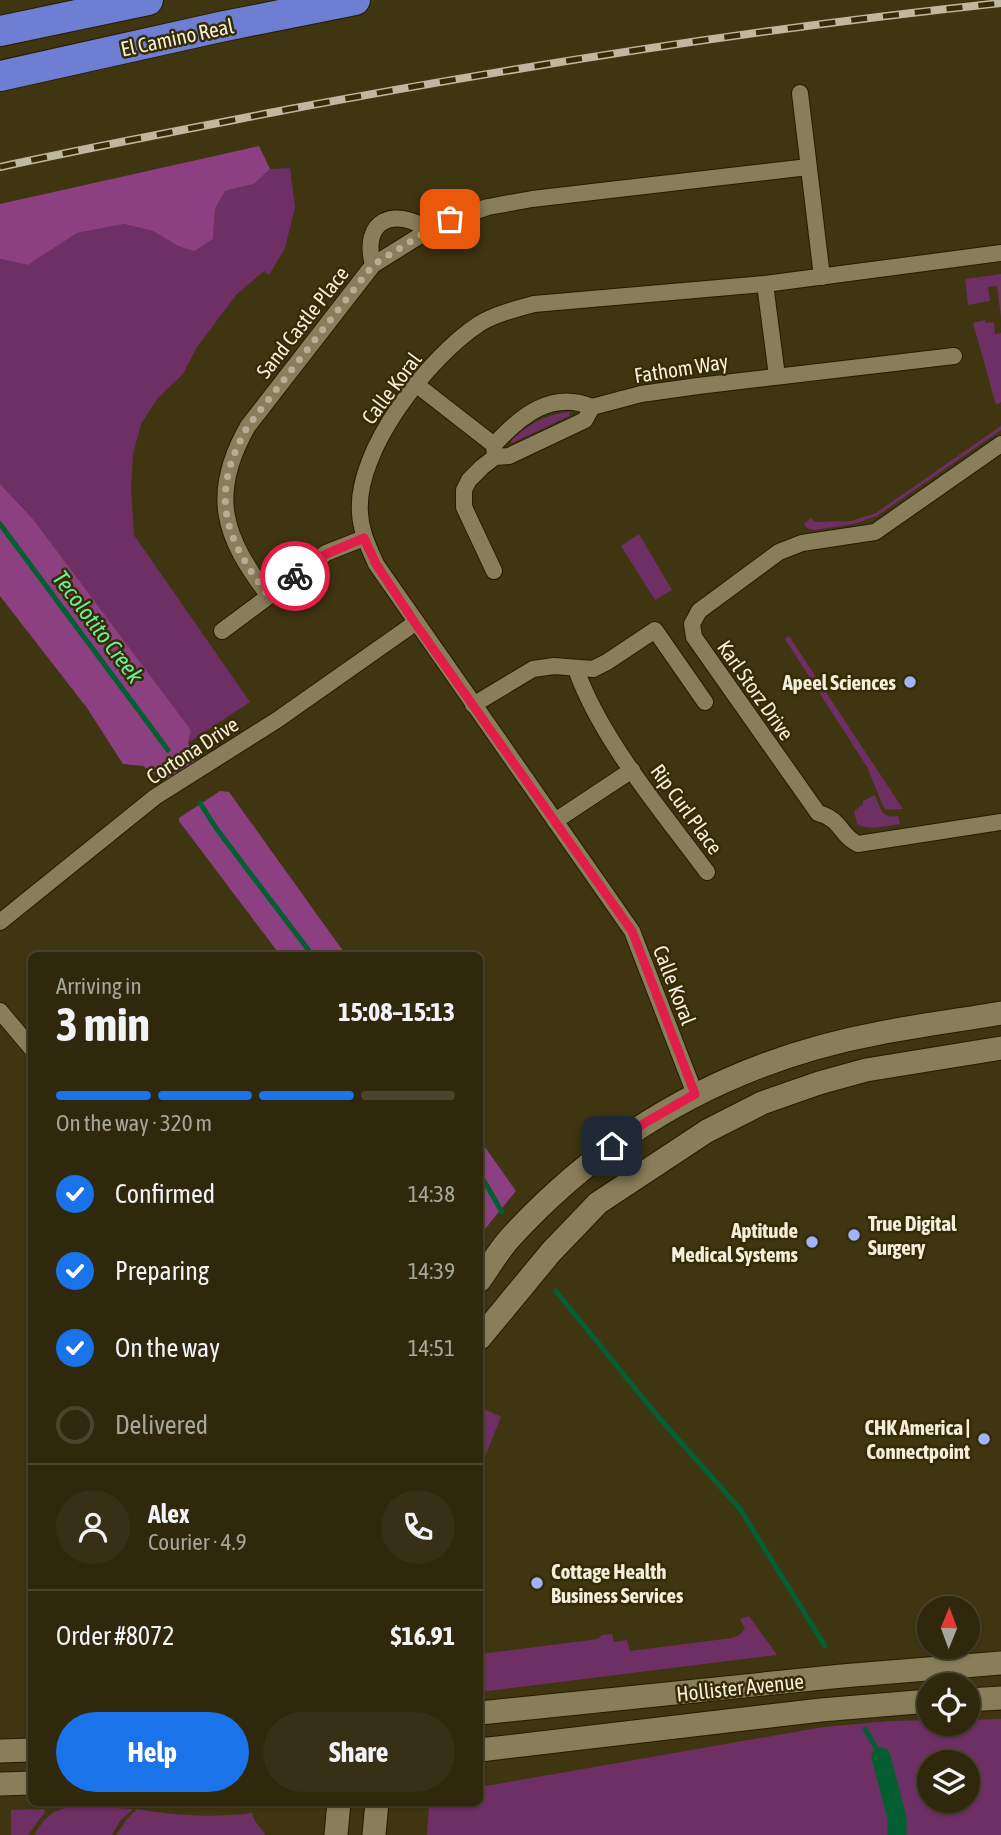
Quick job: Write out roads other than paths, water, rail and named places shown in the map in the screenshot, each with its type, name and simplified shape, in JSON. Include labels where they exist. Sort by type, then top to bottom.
[{"type":"highway","name":"El Camino Real","points":[[0,31],[148,0]]},
{"type":"highway","name":"El Camino Real","points":[[0,76],[355,0]]},
{"type":"main road","points":[[486,1271],[509,1239],[555,1191],[596,1157],[643,1124],[695,1094],[750,1070],[812,1049],[879,1033],[1001,1013]]},
{"type":"main road","points":[[483,1334],[551,1252],[598,1203],[707,1131],[762,1103],[818,1083],[866,1070],[1001,1048]]},
{"type":"main road","name":"Hollister Avenue","points":[[483,1713],[842,1676],[1001,1663]]},
{"type":"main road","points":[[980,1699],[1001,1698]]},
{"type":"main road","name":"Hollister Avenue","points":[[483,1751],[821,1710],[917,1702]]},
{"type":"main road","points":[[0,1751],[28,1750]]},
{"type":"main road","points":[[0,1784],[28,1783]]},
{"type":"main road","points":[[336,1835],[338,1806]]},
{"type":"main road","points":[[374,1835],[377,1806]]},
{"type":"street","points":[[800,93],[822,277]]},
{"type":"street","name":"Sand Castle Place","points":[[269,596],[241,558],[232,537],[226,516],[227,472],[235,449],[248,426],[373,265],[450,219],[488,207],[532,199],[808,167]]},
{"type":"street","points":[[373,265],[370,243],[380,223],[388,219],[406,218],[415,220],[429,230]]},
{"type":"street","name":"Calle Koral","points":[[695,1094],[632,931],[376,564],[364,538],[360,514],[363,477],[386,425],[451,344],[482,322],[534,304],[765,284],[1001,253]]},
{"type":"street","points":[[765,284],[777,376]]},
{"type":"street","name":"Fathom Way","points":[[494,571],[462,498],[469,480],[515,422],[541,407],[578,401],[592,407],[641,394],[954,356]]},
{"type":"street","points":[[417,386],[494,451]]},
{"type":"street","name":"Fathom Way","points":[[494,451],[509,456],[585,420],[592,407]]},
{"type":"street","name":"Karl Storz Drive","points":[[1001,444],[875,532],[802,543],[779,552],[699,611],[692,624],[694,638],[818,813],[832,817],[849,839],[859,844],[1001,822]]},
{"type":"street","points":[[222,631],[326,554],[364,538]]},
{"type":"street","name":"Cortona Drive","points":[[0,922],[155,797],[230,751],[415,623]]},
{"type":"street","points":[[473,705],[533,669],[554,666],[593,669],[654,629],[705,702]]},
{"type":"street","name":"Rip Curl Place","points":[[576,669],[585,695],[632,770],[707,872]]},
{"type":"street","name":"Rip Curl Place","points":[[555,821],[632,770]]},
{"type":"street","points":[[0,1010],[28,1044]]},
{"type":"waterway","name":"Tecolotito Creek","points":[[0,524],[168,750]]},
{"type":"waterway","name":"Tecolotito Creek","points":[[200,803],[310,952]]},
{"type":"waterway","name":"Tecolotito Creek","points":[[483,1179],[502,1212]]},
{"type":"waterway","points":[[556,1291],[655,1413],[740,1509],[825,1646]]},
{"type":"waterway","points":[[865,1729],[881,1757]]},
{"type":"waterway","points":[[881,1757],[897,1818],[897,1835]]},
{"type":"railway","points":[[0,167],[108,144],[467,77],[734,36],[1001,3]]},
{"type":"place","name":"Apeel Sciences","points":[[910,682]]},
{"type":"place","name":"True Digital Surgery","points":[[854,1235]]},
{"type":"place","name":"Aptitude Medical Systems","points":[[812,1242]]},
{"type":"place","name":"CHK America | Connectpoint","points":[[984,1439]]},
{"type":"place","name":"Cottage Health Business Services","points":[[537,1583]]}]
